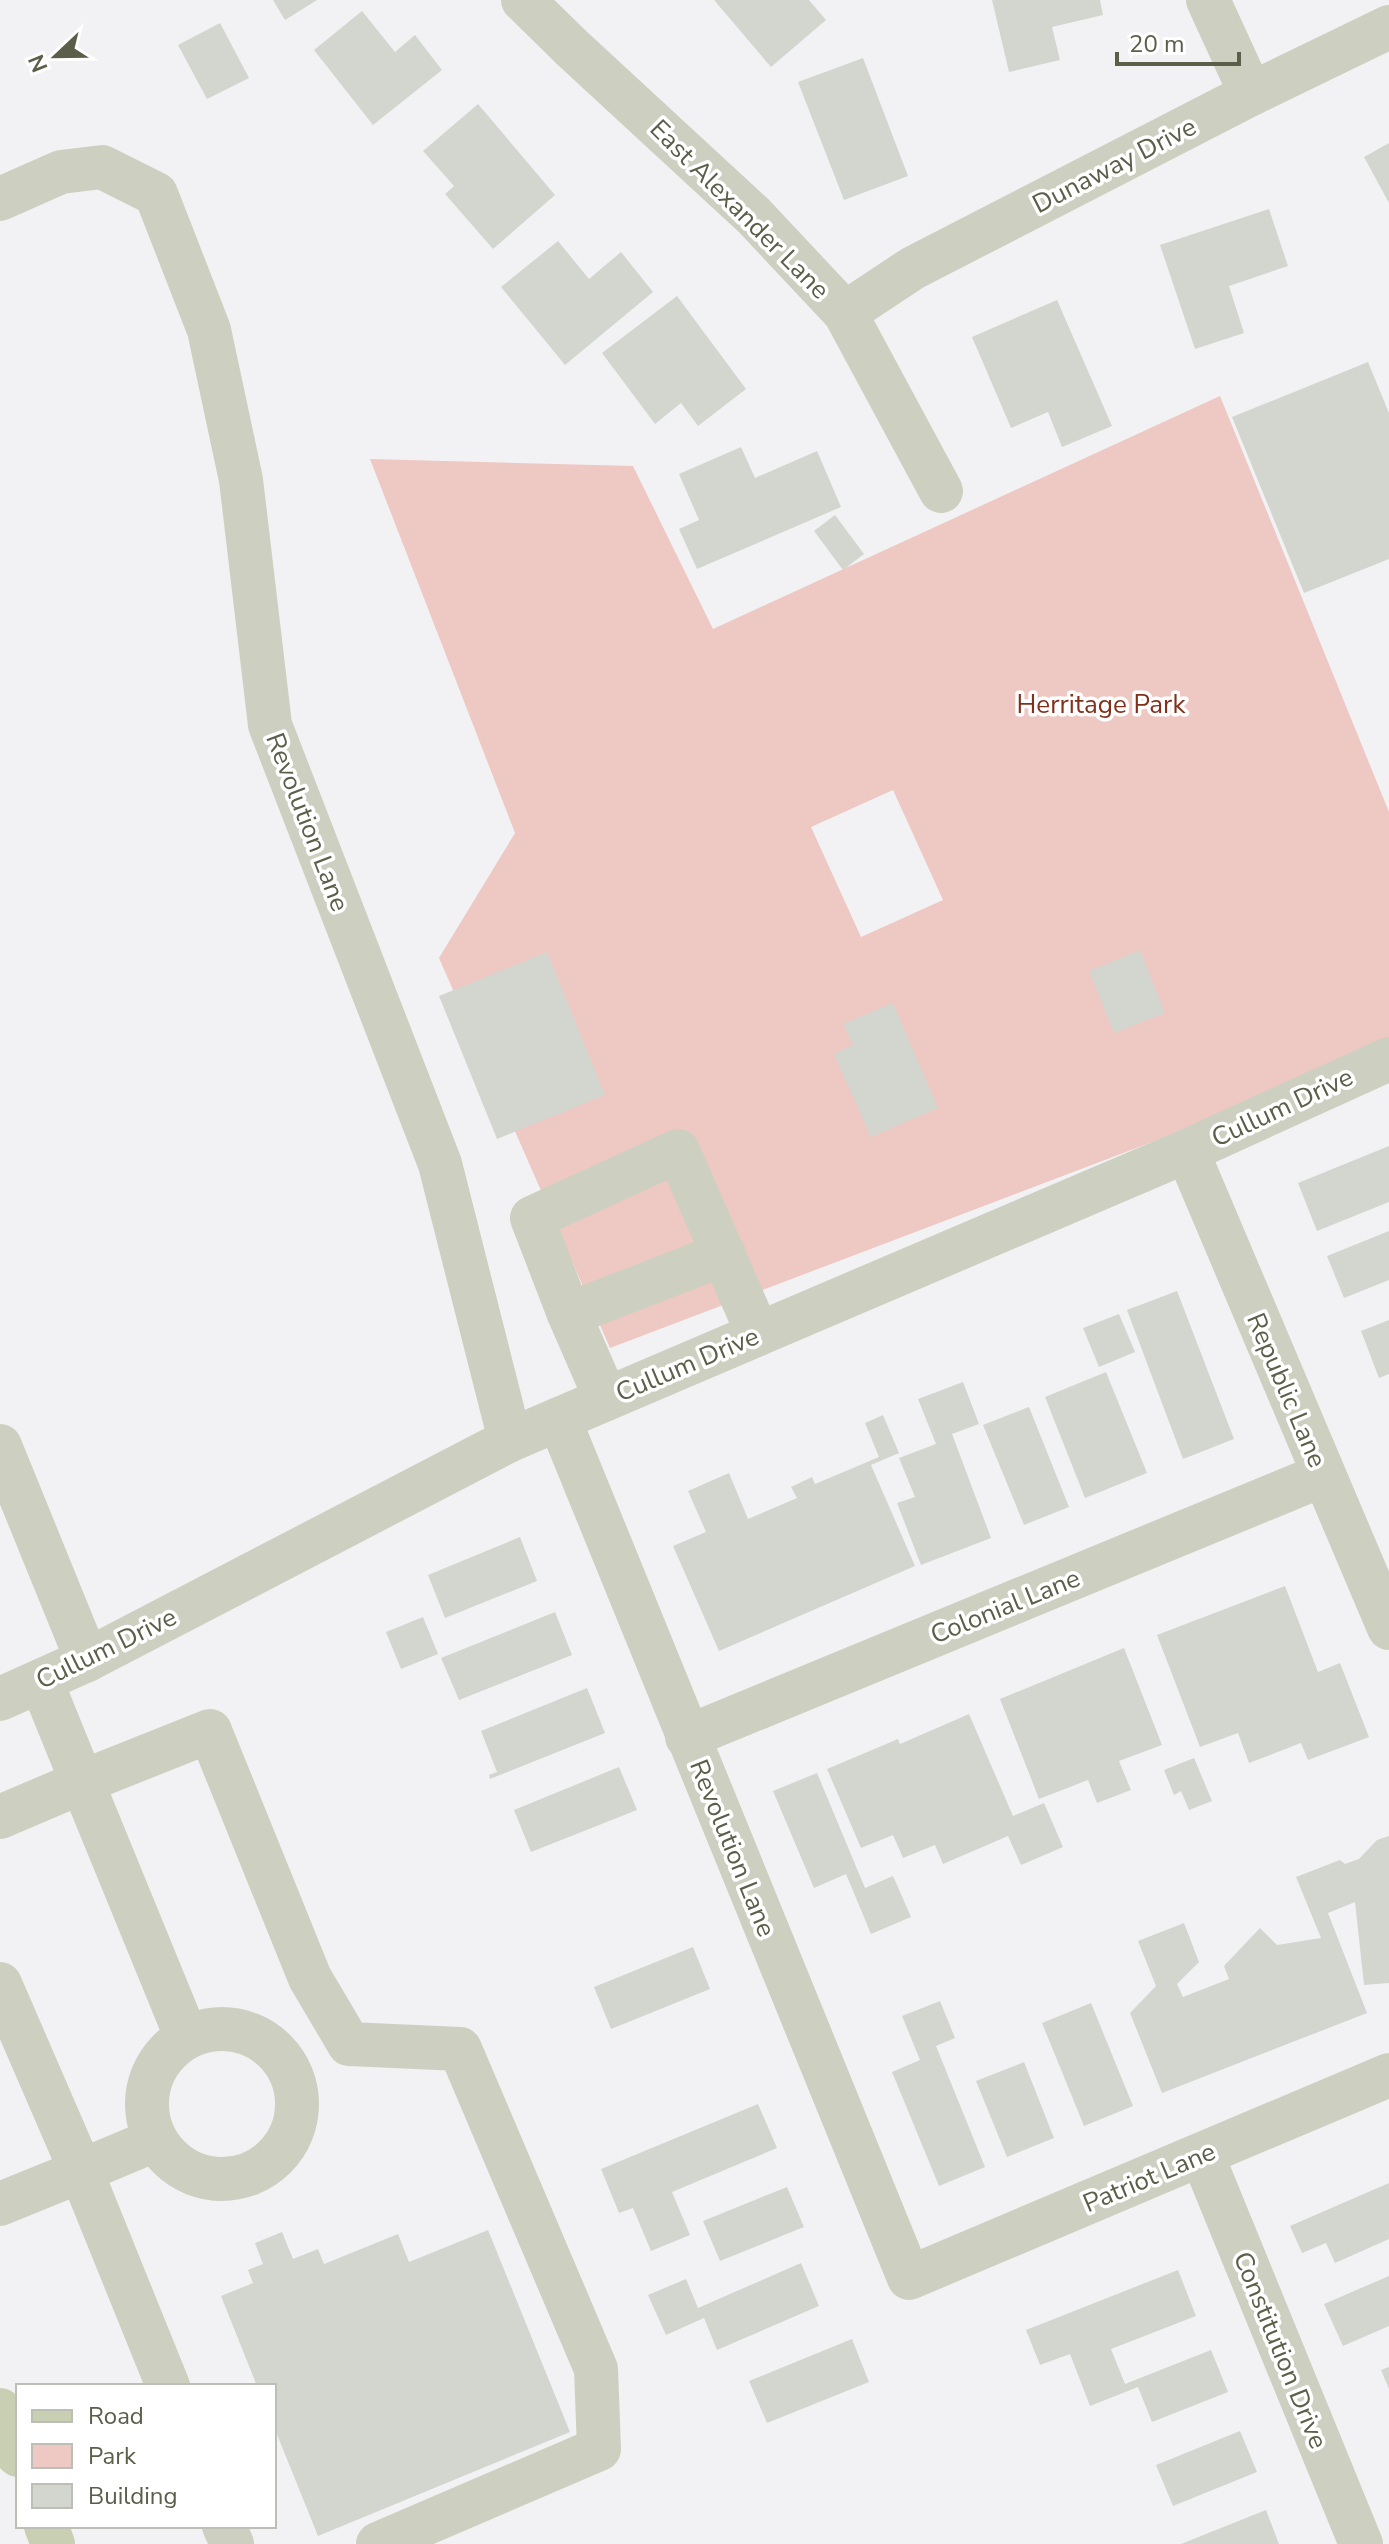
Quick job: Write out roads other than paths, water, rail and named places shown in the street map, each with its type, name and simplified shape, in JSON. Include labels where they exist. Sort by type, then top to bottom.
[{"type":"main road","points":[[0,2410],[16,2450]]},
{"type":"street","name":"East Alexander Lane","points":[[523,0],[754,216],[845,313],[941,491]]},
{"type":"street","points":[[1208,0],[1251,94]]},
{"type":"street","name":"Dunaway Drive","points":[[845,313],[913,268],[1251,94],[1389,27]]},
{"type":"street","name":"Revolution Lane","points":[[0,199],[61,172],[102,167],[156,194],[209,330],[241,480],[270,725],[440,1164],[510,1440]]},
{"type":"street","name":"Cullum Drive","points":[[0,1699],[87,1660],[510,1440],[1187,1151],[1389,1059]]},
{"type":"street","points":[[606,1399],[532,1218],[678,1151],[758,1334]]},
{"type":"street","name":"Republic Lane","points":[[1187,1151],[1389,1628]]},
{"type":"street","points":[[569,1314],[724,1254]]},
{"type":"street","name":"Revolution Lane","points":[[559,1419],[909,2278]]},
{"type":"street","points":[[0,1446],[87,1660]]},
{"type":"street","name":"Colonial Lane","points":[[687,1737],[1323,1475]]},
{"type":"street","points":[[41,1681],[186,2036]]},
{"type":"street","points":[[0,1817],[210,1731],[310,1978],[349,2044]]},
{"type":"street","points":[[0,1984],[81,2171],[167,2384]]},
{"type":"street","points":[[233,2028],[256,2036],[275,2049],[289,2069],[297,2094],[296,2120],[286,2145],[269,2164],[245,2176],[219,2180],[193,2174],[172,2160],[155,2140],[147,2118],[147,2093],[154,2070],[167,2050],[186,2036],[209,2029],[233,2028]]},
{"type":"street","points":[[289,2069],[349,2044],[460,2049],[596,2369],[599,2449],[378,2544]]},
{"type":"street","name":"Patriot Lane","points":[[909,2278],[1389,2075]]},
{"type":"street","points":[[0,2204],[155,2140]]},
{"type":"street","name":"Constitution Drive","points":[[1202,2155],[1361,2544]]},
{"type":"park label","name":"Herritage Park","points":[[1101,704]]}]
